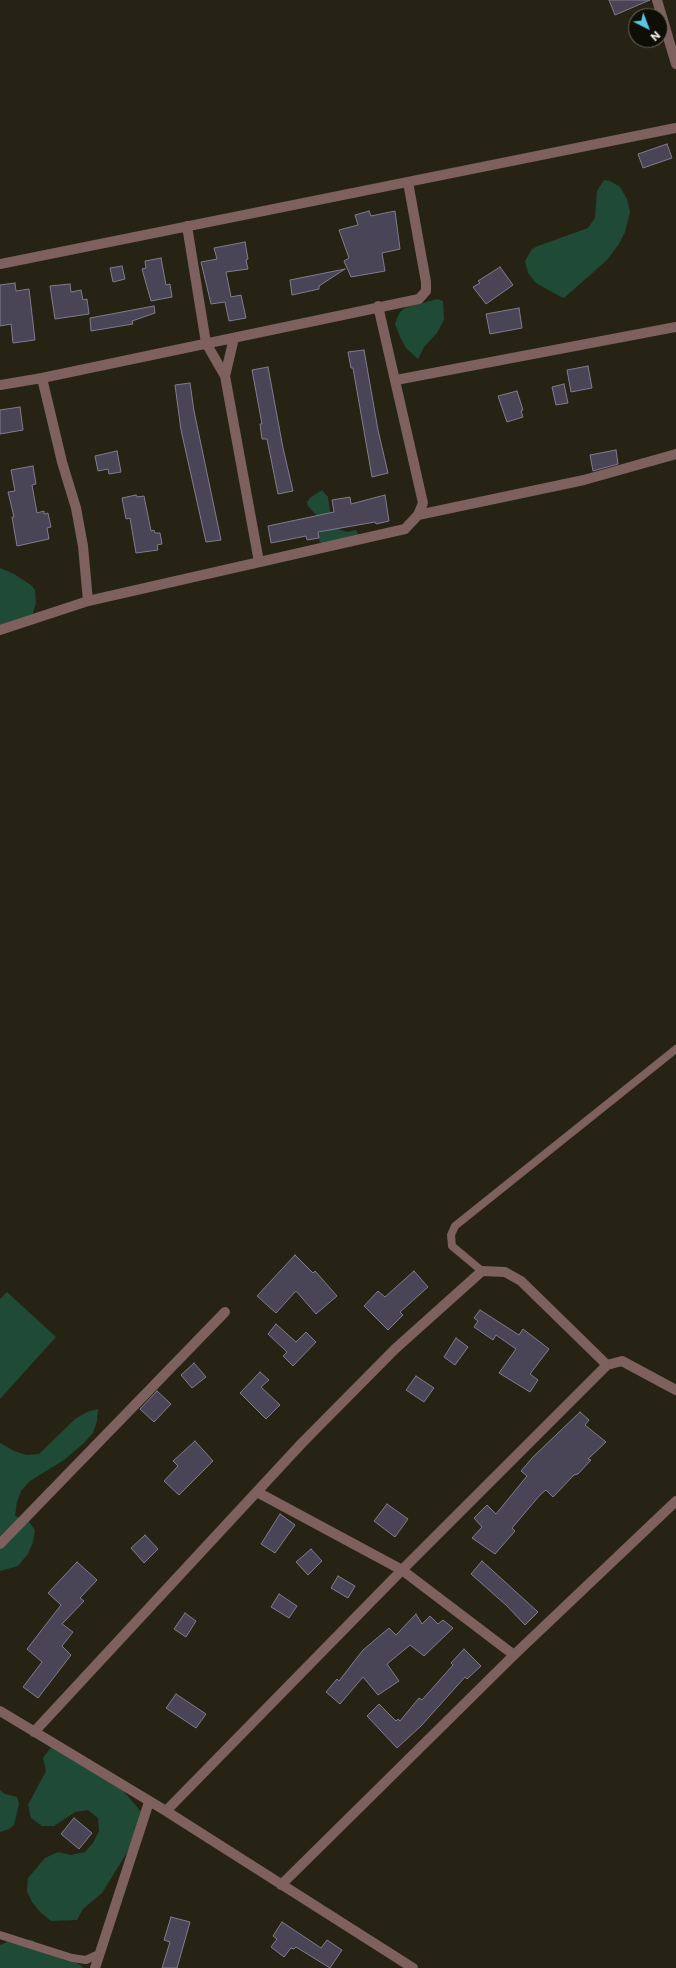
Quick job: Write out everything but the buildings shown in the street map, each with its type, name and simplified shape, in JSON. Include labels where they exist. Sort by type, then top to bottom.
[{"type":"street","points":[[657,0],[676,64]]},
{"type":"street","points":[[0,264],[676,128]]},
{"type":"street","points":[[0,385],[42,378],[378,306],[419,299],[426,291],[426,282],[408,182]]},
{"type":"street","points":[[187,226],[206,343],[225,376],[260,562]]},
{"type":"street","points":[[0,630],[88,601],[405,529],[418,515],[423,504],[378,306]]},
{"type":"street","points":[[396,380],[676,327]]},
{"type":"street","points":[[225,376],[234,338]]},
{"type":"street","points":[[42,378],[62,462],[76,508],[83,546],[88,601]]},
{"type":"street","points":[[418,515],[577,482],[676,454]]},
{"type":"street","points":[[34,1732],[302,1443],[395,1349],[482,1272],[505,1272],[521,1281],[607,1366]]},
{"type":"street","points":[[0,1544],[225,1312]]},
{"type":"street","points":[[166,1811],[402,1570],[607,1366],[622,1361],[676,1390]]},
{"type":"street","points":[[257,1492],[402,1570],[514,1655]]},
{"type":"street","points":[[281,1886],[514,1655],[676,1501]]},
{"type":"street","points":[[0,1711],[166,1811],[281,1886],[413,1968]]},
{"type":"street","points":[[95,1968],[149,1802]]},
{"type":"street","points":[[99,1954],[101,1968]]},
{"type":"lane","points":[[482,1272],[452,1246],[451,1236],[455,1226],[676,1049]]},
{"type":"lane","points":[[0,1935],[72,1958],[86,1960],[99,1954]]},
{"type":"green space","points":[[604,180],[610,181],[620,187],[627,199],[630,212],[625,232],[619,244],[607,260],[564,298],[561,297],[536,283],[528,273],[525,261],[532,249],[588,228],[595,218],[597,191]]},
{"type":"green space","points":[[437,299],[443,301],[444,320],[437,333],[424,347],[418,359],[406,348],[395,324],[400,312],[405,308]]},
{"type":"green space","points":[[322,490],[328,497],[330,511],[338,529],[347,532],[356,530],[359,536],[323,544],[320,542],[318,537],[320,531],[318,517],[308,506],[307,502],[311,497]]},
{"type":"green space","points":[[0,568],[14,574],[31,585],[35,590],[36,603],[32,617],[0,628]]},
{"type":"green space","points":[[7,1292],[56,1337],[0,1399],[0,1299]]},
{"type":"green space","points":[[98,1409],[97,1421],[93,1433],[84,1443],[64,1460],[30,1481],[21,1491],[17,1502],[15,1516],[27,1519],[35,1530],[33,1542],[28,1554],[18,1566],[0,1571],[0,1443],[14,1451],[26,1455],[39,1454],[75,1419],[87,1412]]},
{"type":"green space","points":[[51,1747],[120,1787],[143,1814],[129,1849],[102,1893],[83,1909],[77,1920],[51,1921],[41,1913],[32,1902],[27,1891],[28,1878],[45,1858],[58,1852],[71,1855],[85,1852],[93,1843],[99,1831],[98,1818],[88,1810],[75,1812],[54,1826],[42,1826],[31,1818],[28,1805],[46,1771],[43,1758]]},
{"type":"green space","points":[[0,1790],[5,1794],[17,1797],[19,1804],[14,1825],[9,1829],[0,1832]]},
{"type":"green space","points":[[32,1940],[64,1960],[77,1963],[84,1968],[0,1968],[0,1945],[7,1942]]}]
